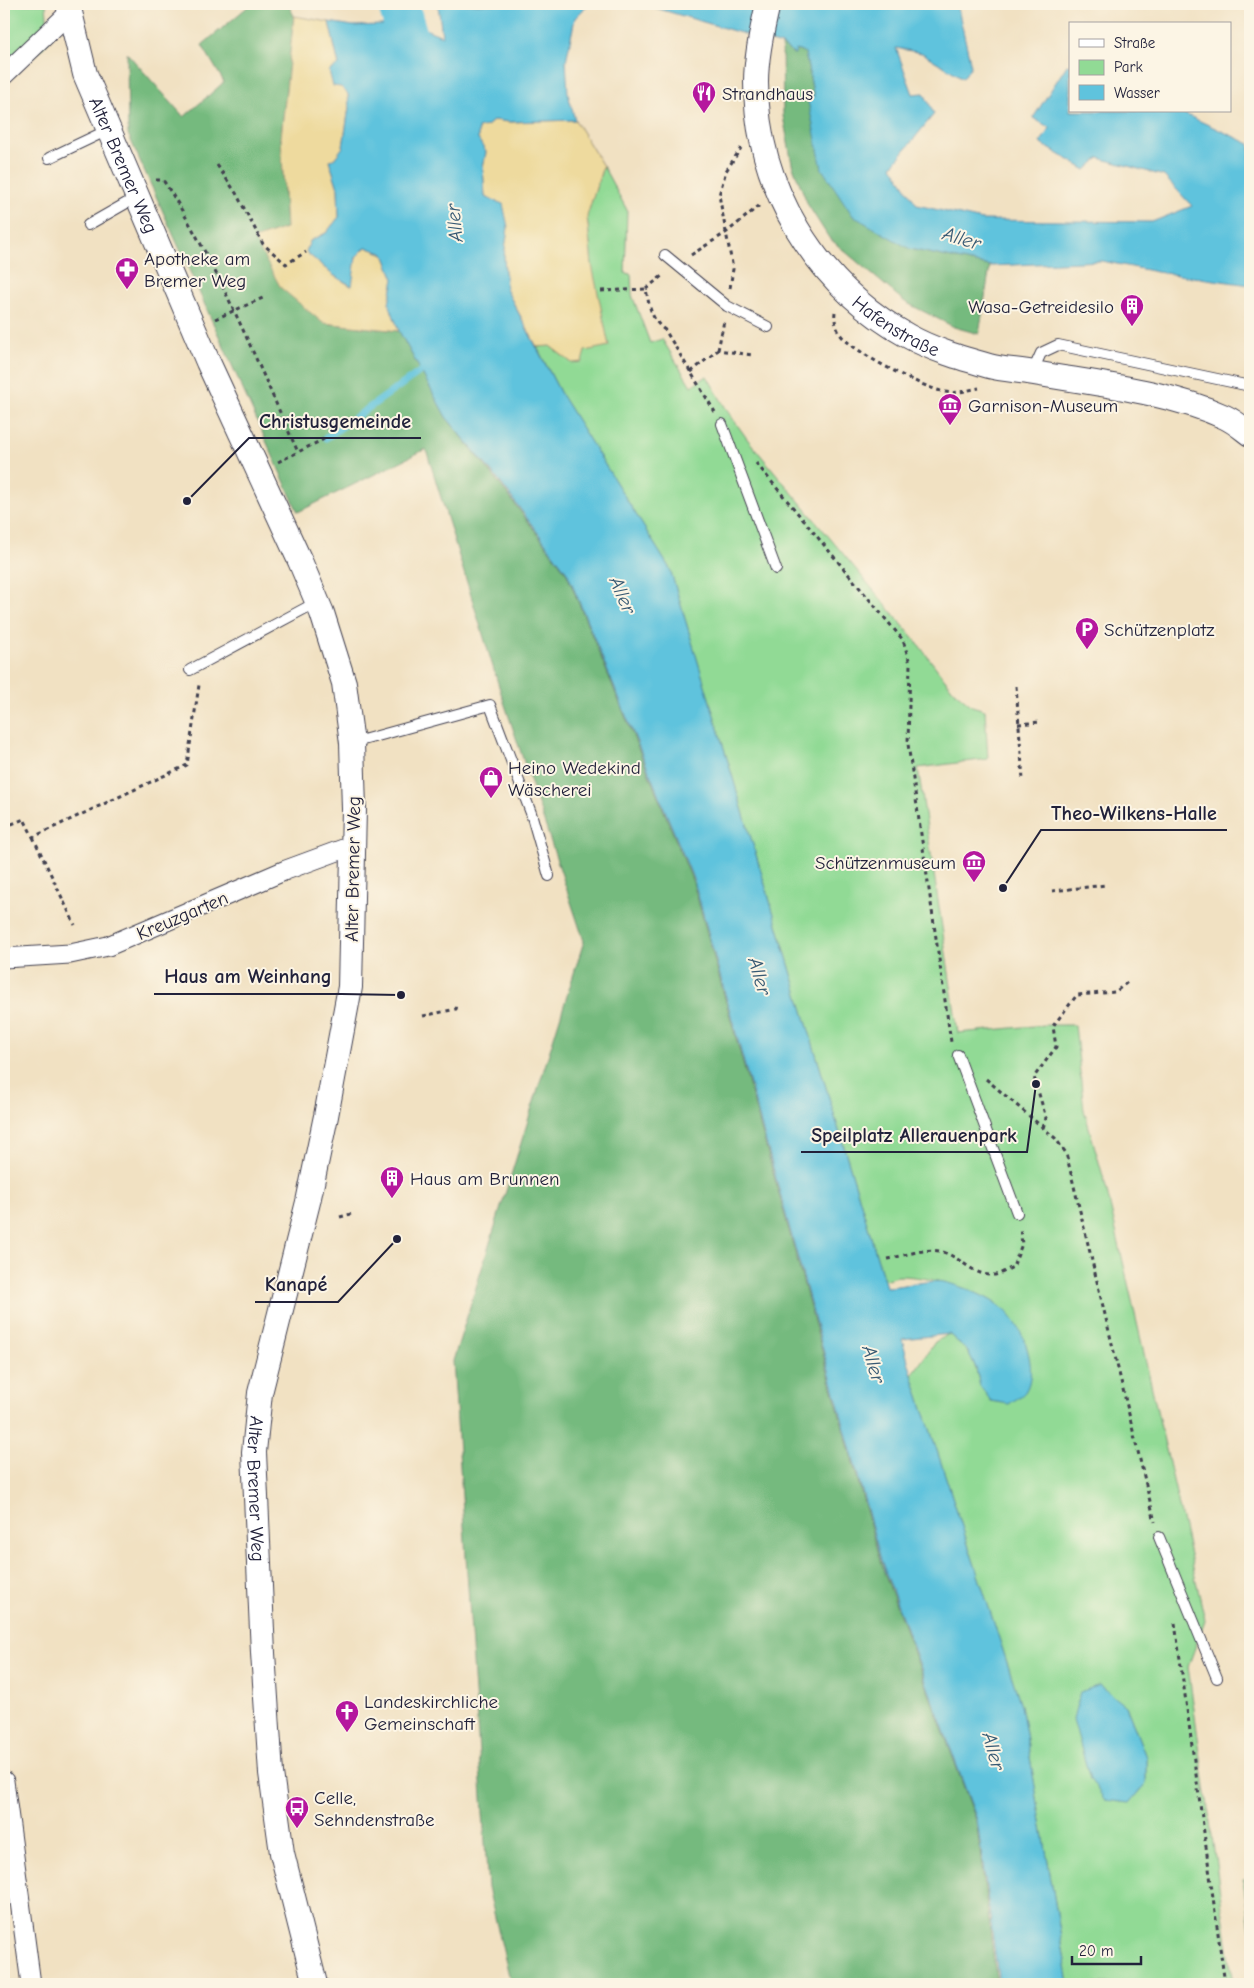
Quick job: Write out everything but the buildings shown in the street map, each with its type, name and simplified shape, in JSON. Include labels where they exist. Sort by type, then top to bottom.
[{"type":"street","name":"Hafenstraße","points":[[768,4],[760,43],[756,82],[761,135],[770,171],[786,209],[802,238],[825,268],[849,294],[875,315],[908,336],[949,354],[991,366],[1180,401],[1226,418],[1250,434]]},
{"type":"street","points":[[4,75],[69,8]]},
{"type":"street","name":"Alter Bremer Weg","points":[[69,8],[85,74],[108,130],[194,329],[317,602],[344,683],[352,743],[354,846],[350,987],[308,1202],[260,1393],[254,1452],[263,1654],[271,1773],[282,1852],[315,1984]]},
{"type":"street","name":"Kreuzgarten","points":[[4,958],[70,954],[108,946],[286,870],[354,846]]},
{"type":"street","points":[[4,1781],[31,1984]]},
{"type":"lane","points":[[49,158],[108,130]]},
{"type":"lane","points":[[88,225],[134,189]]},
{"type":"lane","points":[[665,256],[727,306],[768,327]]},
{"type":"lane","points":[[1032,373],[1040,353],[1058,345],[1250,386]]},
{"type":"lane","points":[[722,424],[776,569]]},
{"type":"lane","points":[[190,670],[317,602]]},
{"type":"lane","points":[[352,743],[490,705],[530,813],[549,876]]},
{"type":"lane","points":[[958,1055],[1017,1213]]},
{"type":"lane","points":[[1159,1537],[1218,1678]]},
{"type":"path","points":[[691,372],[718,350],[733,269],[719,195],[726,171],[745,142],[747,151]]},
{"type":"path","points":[[217,165],[236,194],[263,244],[286,264],[306,252]]},
{"type":"path","points":[[134,189],[163,180],[186,217],[208,259],[298,452],[326,438]]},
{"type":"path","points":[[601,291],[646,289],[676,264],[727,232],[763,202],[766,210]]},
{"type":"path","points":[[646,289],[650,310],[657,325],[666,330],[722,424]]},
{"type":"path","points":[[194,329],[265,297]]},
{"type":"path","points":[[836,309],[836,324],[840,334],[848,343],[892,370],[942,392],[953,393],[985,387]]},
{"type":"path","points":[[718,350],[752,355]]},
{"type":"path","points":[[754,462],[903,640],[910,663],[908,744],[950,1040],[958,1055],[1055,1138],[1066,1153],[1159,1537]]},
{"type":"path","points":[[33,837],[187,766],[202,664]]},
{"type":"path","points":[[1016,686],[1023,780]]},
{"type":"path","points":[[1018,724],[1040,722]]},
{"type":"path","points":[[4,827],[24,819],[75,925]]},
{"type":"path","points":[[1052,891],[1106,885]]},
{"type":"path","points":[[1043,1128],[1046,1118],[1034,1077],[1056,1047],[1054,1026],[1077,995],[1115,992],[1129,981]]},
{"type":"path","points":[[423,1016],[456,1009],[458,1003]]},
{"type":"path","points":[[888,1260],[938,1250],[954,1257],[976,1272],[996,1275],[1013,1267],[1022,1244],[1017,1213]]},
{"type":"path","points":[[340,1216],[351,1214]]},
{"type":"path","points":[[1174,1615],[1225,1984]]},
{"type":"green space","points":[[4,4],[46,4],[49,42],[4,85]]},
{"type":"green space","points":[[251,4],[288,4],[294,16],[281,137],[286,228],[254,239],[323,323],[399,331],[446,417],[499,483],[566,572],[693,882],[880,1561],[976,1820],[997,1984],[511,1984],[488,1888],[453,1361],[584,941],[501,693],[426,449],[298,512],[128,134],[127,53],[184,117],[224,82],[202,45]]},
{"type":"green space","points":[[782,45],[794,54],[796,50],[805,53],[814,97],[807,96],[910,249],[990,266],[979,334],[954,327],[905,302],[829,238],[808,205],[792,164],[783,116]]},
{"type":"green space","points":[[603,166],[627,210],[625,273],[631,274],[632,295],[650,343],[662,339],[691,386],[707,376],[728,412],[748,440],[915,640],[953,690],[972,706],[985,710],[988,759],[918,768],[958,1033],[1045,1025],[1075,1025],[1084,1110],[1105,1183],[1205,1620],[1188,1667],[1233,1984],[1069,1984],[1021,1705],[912,1375],[935,1342],[949,1334],[967,1351],[976,1369],[980,1386],[1029,1360],[1015,1323],[997,1304],[971,1291],[940,1282],[899,1276],[884,1280],[670,569],[562,396],[537,347],[550,346],[572,363],[592,265],[587,216]],"holes":[[[1126,1706],[1146,1757],[1146,1783]]]},
{"type":"green space","points":[[1250,1878],[1250,1930],[1243,1879]]},
{"type":"sand","points":[[294,16],[329,22],[339,66],[329,72],[348,94],[349,107],[343,148],[334,159],[329,160],[338,188],[339,217],[326,233],[310,241],[306,252],[333,275],[351,286],[356,257],[366,247],[384,254],[394,279],[389,303],[399,331],[323,323],[281,288],[254,239],[286,228],[281,137]]},
{"type":"sand","points":[[494,120],[509,122],[575,120],[603,166],[587,216],[592,265],[609,346],[585,351],[582,362],[572,363],[550,346],[537,347],[506,289],[504,256],[508,227],[485,197],[483,168],[486,152],[478,139],[478,127],[487,126]]},
{"type":"water","name":"Aller","points":[[438,4],[589,4],[575,18],[566,61],[568,94],[575,120],[509,122],[494,120],[487,126],[478,128],[478,139],[486,152],[483,168],[485,197],[503,204],[508,227],[504,256],[506,289],[562,396],[670,569],[886,1287],[938,1281],[976,1293],[1000,1306],[1013,1318],[1028,1350],[1030,1362],[1029,1383],[1025,1392],[1009,1404],[991,1401],[980,1386],[976,1368],[968,1351],[949,1334],[902,1339],[912,1375],[1021,1705],[1069,1984],[999,1984],[977,1820],[881,1560],[694,881],[567,572],[500,482],[446,417],[399,331],[389,303],[394,279],[384,254],[366,247],[356,257],[352,286],[333,275],[306,252],[310,241],[326,233],[339,217],[338,188],[329,160],[334,159],[343,147],[349,107],[348,94],[341,87],[333,86],[329,71],[339,65],[329,22],[353,26],[413,24],[442,36]]},
{"type":"water","name":"Aller","points":[[642,4],[957,4],[971,66],[963,78],[922,53],[896,48],[913,94],[924,93],[934,114],[892,166],[917,205],[982,220],[1152,222],[1192,206],[1164,176],[1099,158],[1086,170],[1040,143],[1050,128],[1033,118],[1067,65],[1069,66],[1069,112],[1180,112],[1250,144],[1250,285],[1157,272],[1102,261],[990,266],[910,249],[853,216],[822,169],[807,96],[814,97],[805,53],[796,50],[795,55],[782,45]]},
{"type":"water","points":[[1100,1685],[1126,1706],[1146,1757],[1146,1783],[1129,1803],[1105,1800],[1090,1779],[1073,1719],[1080,1692]]},
{"type":"waterway","points":[[398,4],[420,78]]},
{"type":"waterway","points":[[326,438],[421,371]]},
{"type":"place","name":"Strandhaus","points":[[704,114]]},
{"type":"place","name":"Apotheke am Bremer Weg","points":[[127,290]]},
{"type":"place","name":"Wasa-Getreidesilo","points":[[1132,327]]},
{"type":"place","name":"Garnison-Museum","points":[[950,426]]},
{"type":"place","name":"Christusgemeinde","points":[[187,501]]},
{"type":"place","name":"Schützenplatz","points":[[1087,650]]},
{"type":"place","name":"Heino Wedekind Wäscherei","points":[[491,799]]},
{"type":"place","name":"Schützenmuseum","points":[[974,883]]},
{"type":"place","name":"Theo-Wilkens-Halle","points":[[1003,888]]},
{"type":"place","name":"Haus am Weinhang","points":[[401,995]]},
{"type":"place","name":"Speilplatz Allerauenpark","points":[[1036,1084]]},
{"type":"place","name":"Haus am Brunnen","points":[[392,1199]]},
{"type":"place","name":"Kanapé","points":[[397,1239]]},
{"type":"place","name":"Landeskirchliche Gemeinschaft","points":[[347,1733]]},
{"type":"place","name":"Celle, Sehndenstraße","points":[[297,1829]]}]
